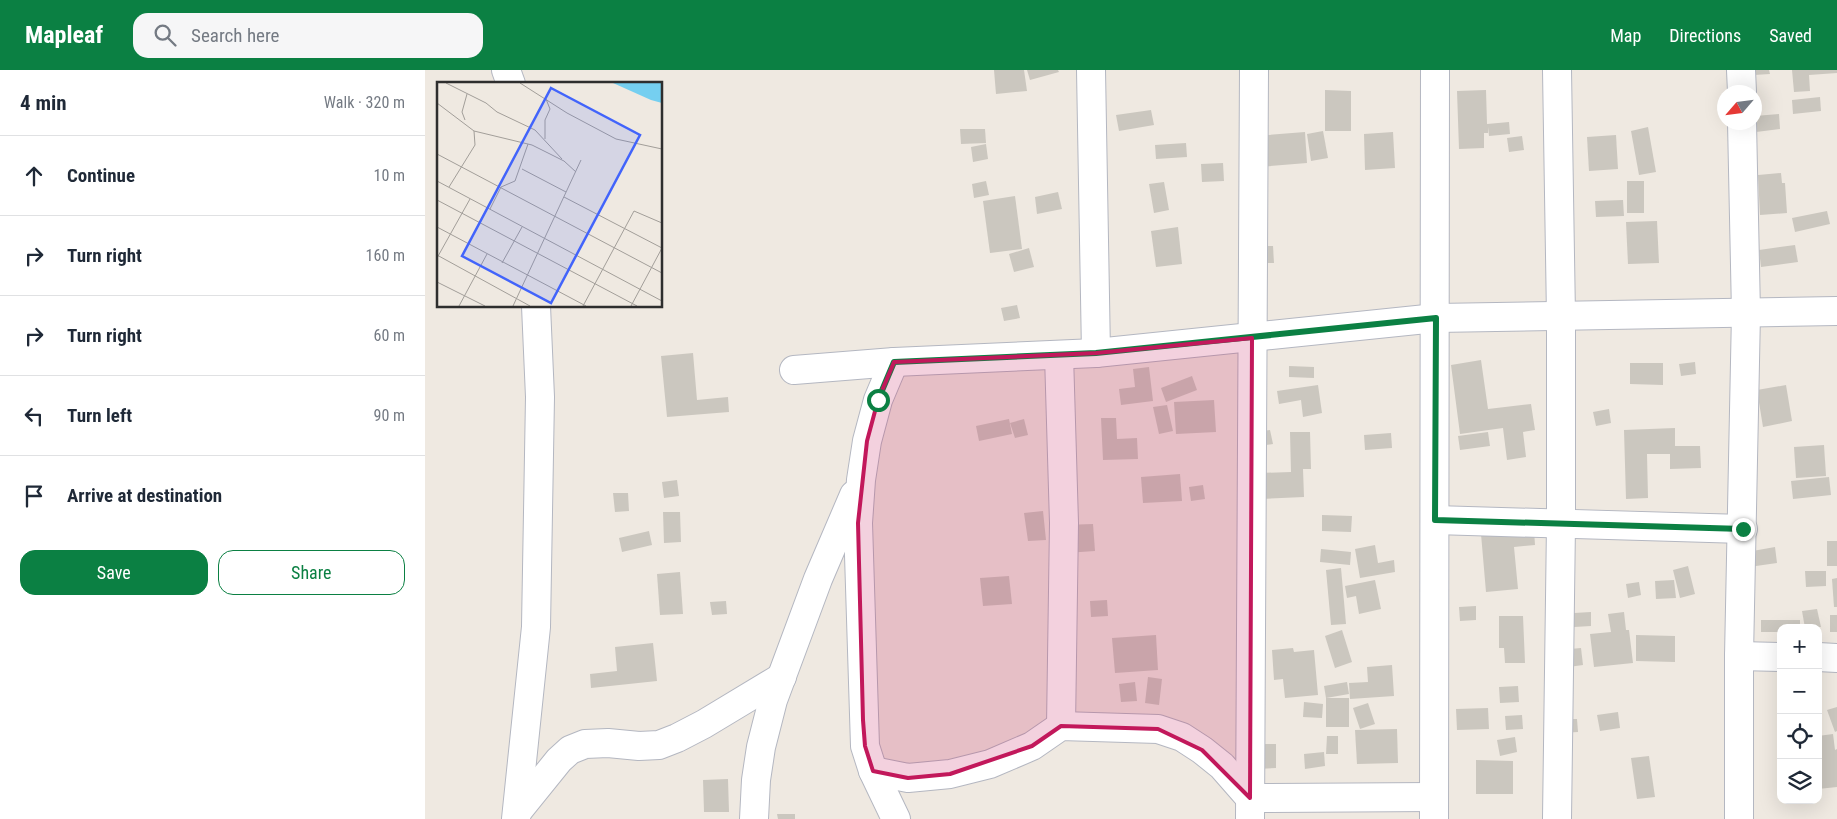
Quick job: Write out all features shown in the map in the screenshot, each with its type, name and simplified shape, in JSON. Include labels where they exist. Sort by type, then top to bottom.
[{"type":"street","points":[[505,70],[510,82]]},
{"type":"street","points":[[1091,70],[1096,353]]},
{"type":"street","points":[[1250,808],[1254,70]]},
{"type":"street","points":[[1250,808],[1434,808],[1435,70]]},
{"type":"street","points":[[1557,70],[1561,317],[1561,524],[1557,819]]},
{"type":"street","points":[[1741,70],[1742,85]]},
{"type":"street","points":[[1739,819],[1739,656],[1746,313],[1742,130]]},
{"type":"street","points":[[517,816],[535,627],[540,397],[536,308]]},
{"type":"street","points":[[794,370],[894,362],[1096,353],[1436,318],[1837,311]]},
{"type":"street","points":[[1059,355],[1064,523],[1061,726]]},
{"type":"street","points":[[894,362],[878,400],[867,441],[861,480],[858,523],[865,746],[873,771],[896,819]]},
{"type":"street","points":[[754,819],[756,780],[761,747],[773,700],[818,579],[861,480]]},
{"type":"street","points":[[1435,520],[1743,529]]},
{"type":"street","points":[[1739,656],[1777,657]]},
{"type":"street","points":[[1822,658],[1837,658]]},
{"type":"street","points":[[517,816],[559,760],[571,750],[585,744],[659,745],[704,724],[782,677]]},
{"type":"street","points":[[873,771],[908,778],[950,774],[990,764],[1032,746],[1061,726],[1158,729],[1182,737],[1222,766],[1250,808]]},
{"type":"highlighted area","points":[[1252,338],[1250,798],[1202,750],[1158,729],[1061,726],[1032,746],[950,774],[908,778],[873,771],[865,746],[863,720],[858,523],[867,441],[878,400],[894,362],[1096,353]]},
{"type":"building","points":[[994,70],[1024,70],[1027,91],[996,94]]},
{"type":"building","points":[[1027,70],[1058,70],[1059,72],[1030,80]]},
{"type":"building","points":[[1754,70],[1769,70],[1770,74],[1754,75]]},
{"type":"building","points":[[1792,70],[1837,70],[1837,73],[1809,75],[1810,91],[1794,92]]},
{"type":"building","points":[[1325,90],[1351,91],[1351,131],[1325,131]]},
{"type":"building","points":[[1486,90],[1487,124],[1509,122],[1510,134],[1489,136],[1488,127],[1488,133],[1484,133],[1484,148],[1459,149],[1457,91]]},
{"type":"building","points":[[1820,97],[1821,111],[1793,114],[1792,100]]},
{"type":"building","points":[[1151,110],[1154,125],[1119,131],[1116,115]]},
{"type":"building","points":[[1779,114],[1780,129],[1756,132],[1756,130],[1762,130],[1762,115]]},
{"type":"building","points":[[1648,127],[1656,172],[1639,175],[1631,131]]},
{"type":"building","points":[[960,129],[985,129],[986,143],[961,144]]},
{"type":"building","points":[[1323,131],[1328,158],[1311,161],[1307,134]]},
{"type":"building","points":[[1305,132],[1307,163],[1259,167],[1256,136]]},
{"type":"building","points":[[1393,132],[1395,168],[1365,170],[1364,134]]},
{"type":"building","points":[[1616,135],[1618,169],[1589,171],[1587,137]]},
{"type":"building","points":[[1522,136],[1524,150],[1509,152],[1507,138]]},
{"type":"building","points":[[1186,143],[1187,157],[1156,159],[1155,145]]},
{"type":"building","points":[[986,144],[988,159],[973,162],[971,147]]},
{"type":"building","points":[[1223,163],[1224,181],[1202,182],[1201,164]]},
{"type":"building","points":[[1781,173],[1782,183],[1785,183],[1787,213],[1760,215],[1758,175]]},
{"type":"building","points":[[986,181],[989,195],[974,198],[972,184]]},
{"type":"building","points":[[1627,181],[1644,181],[1644,213],[1627,213]]},
{"type":"building","points":[[1164,182],[1169,210],[1154,213],[1149,184]]},
{"type":"building","points":[[1058,192],[1062,209],[1037,214],[1035,197]]},
{"type":"building","points":[[1015,196],[1022,249],[990,253],[983,201]]},
{"type":"building","points":[[1623,200],[1624,216],[1596,217],[1595,201]]},
{"type":"building","points":[[1827,211],[1830,224],[1795,232],[1792,218]]},
{"type":"building","points":[[1657,221],[1659,263],[1628,264],[1626,222]]},
{"type":"building","points":[[1178,227],[1182,264],[1156,267],[1151,231]]},
{"type":"building","points":[[1795,245],[1798,262],[1761,267],[1759,250]]},
{"type":"building","points":[[1256,246],[1273,246],[1274,263],[1257,263]]},
{"type":"building","points":[[1029,248],[1034,267],[1014,272],[1009,254]]},
{"type":"building","points":[[1017,305],[1020,318],[1004,321],[1001,308]]},
{"type":"building","points":[[693,353],[697,400],[728,397],[729,412],[667,417],[661,356]]},
{"type":"building","points":[[1481,360],[1488,409],[1531,404],[1535,430],[1523,432],[1526,457],[1507,460],[1503,428],[1460,434],[1451,365]]},
{"type":"building","points":[[1695,362],[1696,374],[1681,376],[1679,364]]},
{"type":"building","points":[[1630,363],[1663,363],[1663,385],[1630,384]]},
{"type":"building","points":[[1289,366],[1314,367],[1314,378],[1289,377]]},
{"type":"building","points":[[1149,367],[1153,401],[1121,405],[1119,389],[1135,387],[1133,369]]},
{"type":"building","points":[[1192,376],[1197,390],[1166,402],[1161,388]]},
{"type":"building","points":[[1318,385],[1322,413],[1303,417],[1301,400],[1279,404],[1277,391]]},
{"type":"building","points":[[1786,385],[1792,421],[1763,427],[1757,390]]},
{"type":"building","points":[[1214,400],[1216,432],[1176,434],[1174,402]]},
{"type":"building","points":[[1167,405],[1173,431],[1159,434],[1153,407]]},
{"type":"building","points":[[1609,409],[1611,423],[1596,426],[1593,412]]},
{"type":"building","points":[[1101,418],[1116,418],[1117,439],[1137,438],[1138,459],[1103,460]]},
{"type":"building","points":[[1009,419],[1012,434],[979,441],[976,426]]},
{"type":"building","points":[[1024,419],[1028,435],[1015,438],[1010,423]]},
{"type":"building","points":[[1675,428],[1675,446],[1700,446],[1701,468],[1670,469],[1670,454],[1647,454],[1648,498],[1626,499],[1624,430]]},
{"type":"building","points":[[1270,430],[1273,444],[1257,446],[1255,432]]},
{"type":"building","points":[[1290,432],[1310,432],[1311,469],[1303,469],[1304,497],[1261,499],[1260,473],[1291,472]]},
{"type":"building","points":[[1488,432],[1490,446],[1460,450],[1458,436]]},
{"type":"building","points":[[1391,433],[1392,448],[1365,450],[1364,435]]},
{"type":"building","points":[[1824,445],[1826,476],[1796,478],[1794,447]]},
{"type":"building","points":[[1180,474],[1182,501],[1143,503],[1141,477]]},
{"type":"building","points":[[1829,477],[1831,495],[1793,499],[1791,481]]},
{"type":"building","points":[[677,480],[679,496],[664,498],[662,482]]},
{"type":"building","points":[[1203,485],[1205,499],[1191,501],[1189,487]]},
{"type":"building","points":[[613,493],[628,493],[629,511],[615,512]]},
{"type":"building","points":[[1043,511],[1046,540],[1028,541],[1024,513]]},
{"type":"building","points":[[663,512],[680,512],[681,542],[664,543]]},
{"type":"building","points":[[1322,515],[1352,516],[1351,532],[1322,531]]},
{"type":"building","points":[[1093,524],[1095,551],[1066,553],[1064,525]]},
{"type":"building","points":[[1534,530],[1535,545],[1514,547],[1518,589],[1486,592],[1481,534]]},
{"type":"building","points":[[649,531],[652,545],[622,552],[619,538]]},
{"type":"building","points":[[1827,541],[1837,541],[1837,566],[1827,566]]},
{"type":"building","points":[[1375,545],[1378,563],[1394,560],[1395,572],[1360,578],[1355,549]]},
{"type":"building","points":[[1775,547],[1777,563],[1749,567],[1747,552]]},
{"type":"building","points":[[1321,549],[1351,552],[1350,565],[1320,562]]},
{"type":"building","points":[[1688,566],[1695,594],[1680,598],[1673,570]]},
{"type":"building","points":[[1341,568],[1346,624],[1331,625],[1326,570]]},
{"type":"building","points":[[1805,571],[1826,571],[1826,586],[1806,587]]},
{"type":"building","points":[[680,572],[683,614],[660,615],[657,574]]},
{"type":"building","points":[[1009,576],[1012,604],[983,606],[980,578]]},
{"type":"building","points":[[1837,578],[1837,607],[1834,607],[1832,579]]},
{"type":"building","points":[[1375,580],[1381,609],[1359,614],[1356,596],[1347,598],[1345,586]]},
{"type":"building","points":[[1674,580],[1676,598],[1656,599],[1655,581]]},
{"type":"building","points":[[1639,582],[1641,595],[1628,598],[1626,584]]},
{"type":"building","points":[[1107,600],[1108,616],[1091,617],[1090,601]]},
{"type":"building","points":[[726,601],[727,614],[712,615],[710,602]]},
{"type":"building","points":[[1476,606],[1476,620],[1460,621],[1459,607]]},
{"type":"building","points":[[1817,609],[1820,624],[1804,624],[1802,611]]},
{"type":"building","points":[[1591,612],[1591,626],[1574,627],[1574,613]]},
{"type":"building","points":[[1624,612],[1626,630],[1629,630],[1633,663],[1594,667],[1590,634],[1611,632],[1608,614]]},
{"type":"building","points":[[1830,615],[1837,615],[1837,632],[1830,632]]},
{"type":"building","points":[[1499,616],[1523,616],[1525,663],[1505,663],[1504,648],[1499,648]]},
{"type":"building","points":[[1761,620],[1800,620],[1800,624],[1777,624],[1777,632],[1761,632]]},
{"type":"building","points":[[1342,630],[1352,662],[1335,668],[1325,636]]},
{"type":"building","points":[[1156,635],[1158,670],[1115,673],[1112,638]]},
{"type":"building","points":[[1636,635],[1675,636],[1675,662],[1636,661]]},
{"type":"building","points":[[653,643],[657,681],[591,688],[590,674],[617,671],[615,647]]},
{"type":"building","points":[[1293,648],[1294,652],[1314,650],[1318,695],[1285,698],[1283,679],[1274,680],[1272,650]]},
{"type":"building","points":[[1581,648],[1583,665],[1561,668],[1559,650]]},
{"type":"building","points":[[1392,665],[1394,696],[1350,699],[1349,683],[1368,682],[1367,667]]},
{"type":"building","points":[[1148,677],[1162,679],[1159,705],[1145,703]]},
{"type":"building","points":[[1135,682],[1137,701],[1121,702],[1119,684]]},
{"type":"building","points":[[1347,682],[1349,694],[1326,698],[1324,686]]},
{"type":"building","points":[[1518,686],[1519,702],[1500,703],[1499,687]]},
{"type":"building","points":[[1326,698],[1349,698],[1349,727],[1326,727]]},
{"type":"building","points":[[1304,702],[1323,704],[1322,718],[1303,717]]},
{"type":"building","points":[[1368,703],[1375,724],[1360,729],[1353,708]]},
{"type":"building","points":[[1837,707],[1837,731],[1835,732],[1827,710]]},
{"type":"building","points":[[1488,708],[1489,729],[1457,730],[1456,709]]},
{"type":"building","points":[[1618,712],[1620,728],[1600,731],[1597,715]]},
{"type":"building","points":[[1522,715],[1523,729],[1506,730],[1505,716]]},
{"type":"building","points":[[1561,719],[1577,719],[1578,732],[1561,733]]},
{"type":"building","points":[[1397,729],[1398,763],[1357,764],[1355,730]]},
{"type":"building","points":[[1833,734],[1835,750],[1837,749],[1837,787],[1822,789],[1822,735]]},
{"type":"building","points":[[1327,736],[1338,736],[1338,754],[1326,754]]},
{"type":"building","points":[[1515,737],[1517,752],[1500,756],[1497,740]]},
{"type":"building","points":[[1257,744],[1276,744],[1276,768],[1257,769]]},
{"type":"building","points":[[1324,752],[1325,766],[1305,769],[1304,754]]},
{"type":"building","points":[[1649,756],[1655,797],[1637,799],[1631,758]]},
{"type":"building","points":[[1476,760],[1513,761],[1513,794],[1476,794]]},
{"type":"building","points":[[728,779],[729,812],[704,812],[703,780]]},
{"type":"building","points":[[777,814],[795,814],[795,819],[778,819]]},
{"type":"route","points":[[878,400],[894,362],[1096,353],[1436,318],[1435,520],[1743,529]]}]
